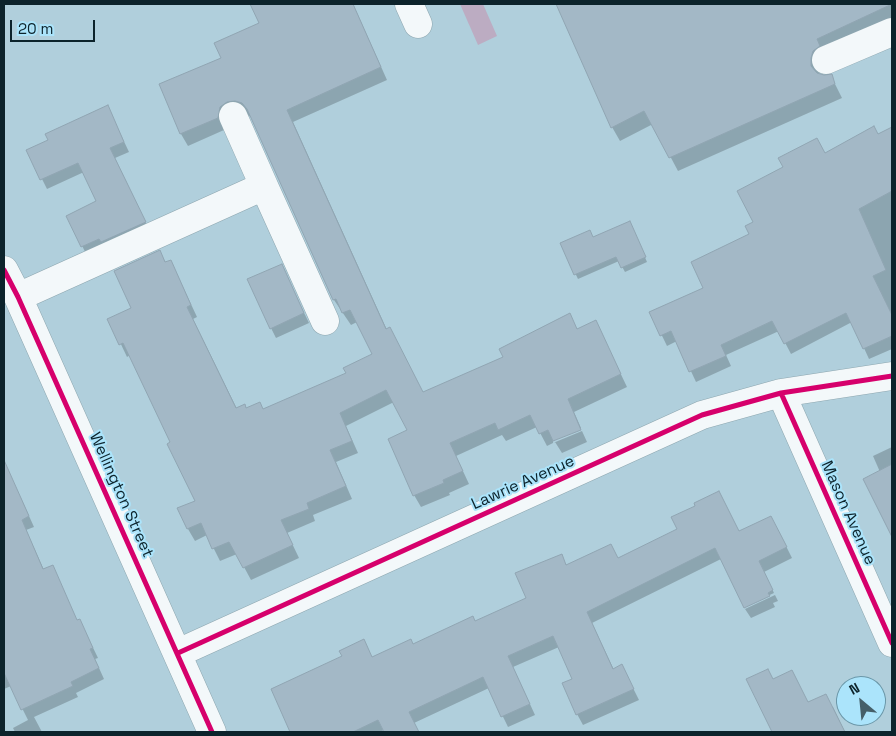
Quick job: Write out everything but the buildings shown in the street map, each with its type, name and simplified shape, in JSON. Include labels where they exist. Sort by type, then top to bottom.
[{"type":"street","points":[[826,60],[892,32]]},
{"type":"street","points":[[233,116],[325,321]]},
{"type":"street","points":[[18,297],[264,186]]},
{"type":"street","name":"Wellington Street","points":[[4,270],[18,297],[212,732]]},
{"type":"street","name":"Lawrie Avenue","points":[[178,653],[702,415],[781,393],[892,376]]},
{"type":"street","name":"Mason Avenue","points":[[781,393],[892,643]]},
{"type":"shaded area","points":[[460,4],[483,4],[497,36],[478,45]]},
{"type":"cycle path","points":[[4,270],[18,297],[212,732]]},
{"type":"cycle path","points":[[178,653],[702,415],[781,393],[892,376]]},
{"type":"cycle path","points":[[781,393],[892,643]]}]
